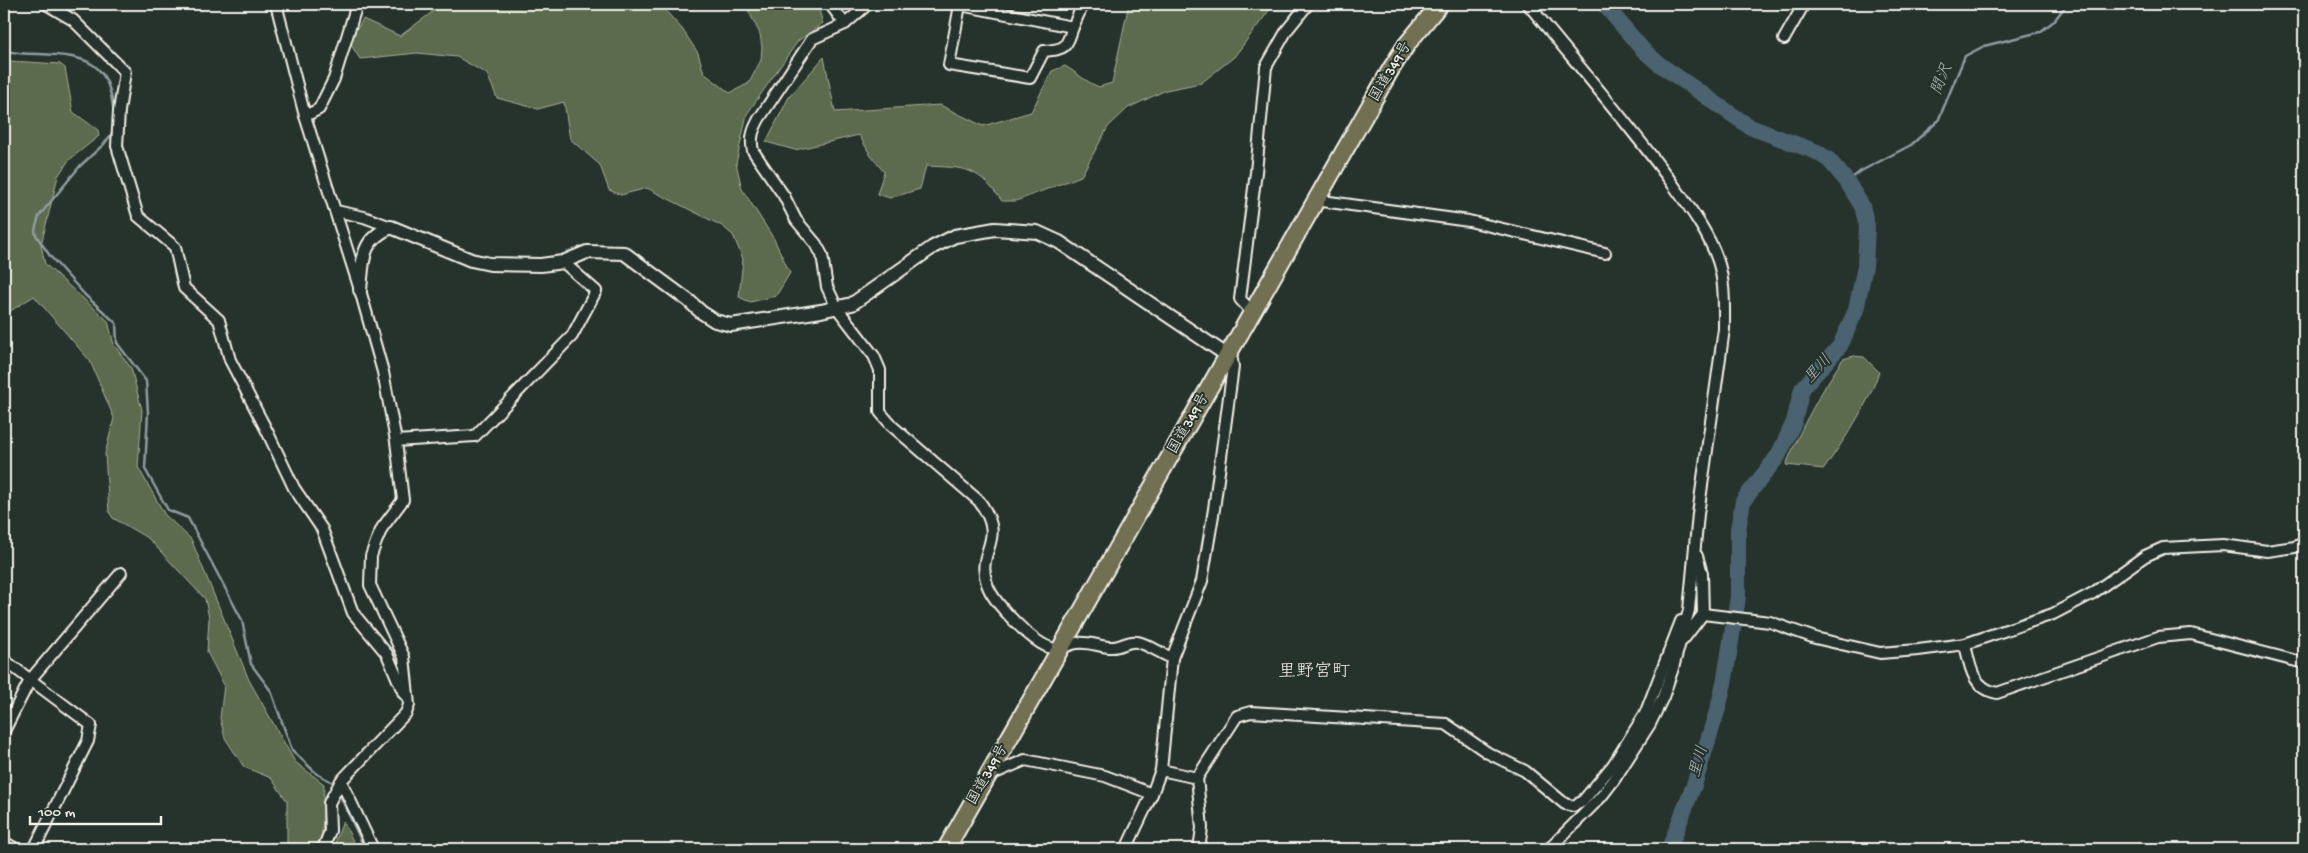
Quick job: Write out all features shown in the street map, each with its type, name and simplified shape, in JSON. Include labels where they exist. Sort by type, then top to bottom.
[{"type":"highway","name":"国道349号","points":[[946,849],[1407,44],[1440,4]]},
{"type":"street","points":[[46,4],[73,20],[125,72],[119,111],[117,146],[138,216],[175,247],[184,288],[218,320],[230,360],[294,488],[322,529],[353,613],[387,654],[408,704]]},
{"type":"street","points":[[276,4],[305,116],[336,211],[383,372],[396,441],[403,500],[382,528],[376,542],[371,556],[370,585],[404,657],[408,704],[406,713],[341,781],[329,803],[330,831],[323,849]]},
{"type":"street","points":[[305,116],[319,108],[334,79],[357,4]]},
{"type":"street","points":[[830,4],[845,24]]},
{"type":"street","points":[[868,4],[845,24],[812,40],[752,131],[751,142],[753,151],[784,196],[796,220],[816,244],[822,255],[827,287],[837,308],[869,350],[880,370],[880,412],[892,426],[979,501],[988,513],[993,526],[993,535],[985,560],[985,570],[987,584],[995,600],[1031,636],[1052,648],[1062,648],[1077,643],[1113,648],[1137,642],[1172,658]]},
{"type":"street","points":[[1073,27],[975,5],[957,4],[949,65],[1030,78],[1044,51],[1062,49],[1067,44],[1083,4]]},
{"type":"street","points":[[1252,312],[1240,299],[1266,67],[1287,30],[1308,4]]},
{"type":"street","points":[[1528,4],[1653,157],[1690,208],[1718,260],[1724,299],[1724,329],[1695,548],[1690,605],[1680,644],[1656,710],[1639,744],[1611,784],[1548,849]]},
{"type":"street","points":[[1784,39],[1804,4]]},
{"type":"street","points":[[1318,197],[1322,200],[1469,221],[1605,253]]},
{"type":"street","points":[[336,211],[364,217],[472,260],[490,264],[541,265],[563,262],[587,252],[624,253],[701,312],[716,320],[731,324],[837,308],[852,304],[933,247],[955,236],[995,229],[1037,232],[1059,242],[1228,356],[1232,360],[1233,367],[1214,509],[1202,581],[1172,658],[1161,770],[1126,849]]},
{"type":"street","points":[[360,290],[365,249],[373,238],[391,227]]},
{"type":"street","points":[[396,441],[475,436],[572,336],[596,290],[563,262]]},
{"type":"street","points":[[1706,615],[1770,622],[1816,638],[1880,653],[1918,650],[1965,644],[2053,614],[2093,593],[2145,556],[2163,548],[2223,545],[2267,550],[2294,547],[2304,543]]},
{"type":"street","points":[[1680,644],[1706,615],[1702,573],[1695,548]]},
{"type":"street","points":[[4,731],[29,686],[30,680],[120,573]]},
{"type":"street","points":[[1582,802],[1613,764],[1645,714],[1674,639],[1690,605]]},
{"type":"street","points":[[1965,644],[1970,669],[1977,681],[1986,690],[1997,693],[2158,637],[2191,634],[2304,663]]},
{"type":"street","points":[[4,660],[90,725],[91,732],[34,849]]},
{"type":"street","points":[[1199,849],[1202,828],[1197,778],[1237,716],[1251,712],[1446,724],[1488,753],[1525,770],[1565,804],[1573,806],[1611,784]]},
{"type":"street","points":[[987,776],[1026,760],[1105,776],[1152,794]]},
{"type":"street","points":[[1161,770],[1197,778]]},
{"type":"street","points":[[341,781],[373,849]]},
{"type":"street","points":[[4,842],[16,849]]},
{"type":"green space","points":[[438,4],[656,4],[664,9],[682,29],[698,53],[704,73],[730,93],[749,83],[761,60],[760,34],[745,4],[812,4],[819,10],[823,23],[798,41],[747,114],[736,163],[742,189],[774,239],[790,273],[776,296],[750,302],[739,297],[743,259],[733,235],[722,226],[647,188],[621,195],[609,190],[600,165],[570,139],[564,102],[538,109],[497,98],[487,74],[457,57],[417,53],[360,59],[349,42],[363,19],[400,36],[431,13]]},
{"type":"green space","points":[[1131,4],[1274,4],[1234,57],[1201,83],[1166,90],[1128,108],[1108,127],[1081,176],[1016,201],[1002,201],[985,181],[977,175],[970,171],[952,167],[926,166],[920,189],[890,198],[877,194],[884,172],[871,156],[859,135],[795,150],[766,142],[789,97],[824,57],[835,112],[940,105],[983,126],[1031,112],[1052,71],[1065,66],[1099,87],[1112,83],[1128,8]]},
{"type":"green space","points":[[4,58],[10,61],[60,64],[65,68],[73,112],[98,130],[99,136],[69,160],[58,176],[41,245],[45,264],[108,321],[114,345],[131,368],[142,410],[138,467],[165,515],[191,539],[249,680],[295,762],[324,784],[322,836],[313,849],[287,849],[287,801],[271,778],[244,767],[225,738],[220,718],[224,685],[207,652],[209,618],[205,599],[149,539],[113,518],[109,512],[105,454],[114,418],[90,361],[34,296],[4,315]]},
{"type":"green space","points":[[1854,356],[1864,357],[1879,372],[1855,422],[1824,469],[1786,465],[1826,385],[1843,359]]},
{"type":"green space","points":[[343,821],[357,849],[333,849]]},
{"type":"waterway","name":"里川","points":[[1604,4],[1642,49],[1659,64],[1750,127],[1817,152],[1829,160],[1846,180],[1862,206],[1867,226],[1865,266],[1856,310],[1840,346],[1802,389],[1794,422],[1778,456],[1743,501],[1738,529],[1738,597],[1725,678],[1719,705],[1694,785],[1669,849]]},
{"type":"waterway","name":"間沢","points":[[1847,182],[1861,171],[1911,145],[1938,121],[1965,56],[1984,46],[2040,32],[2054,21],[2067,4]]},
{"type":"waterway","points":[[4,50],[21,54],[71,57],[93,65],[101,72],[107,83],[114,115]]},
{"type":"waterway","points":[[114,125],[111,135],[104,144],[80,166],[39,216],[35,230],[36,235],[50,256],[85,295],[116,323],[117,343],[146,381],[148,413],[145,469],[168,510],[188,518],[242,620],[251,664],[271,691],[292,750],[317,774],[334,783]]},
{"type":"waterway","points":[[339,794],[365,849]]},
{"type":"district","name":"里野宮町","points":[[1314,672]]}]
